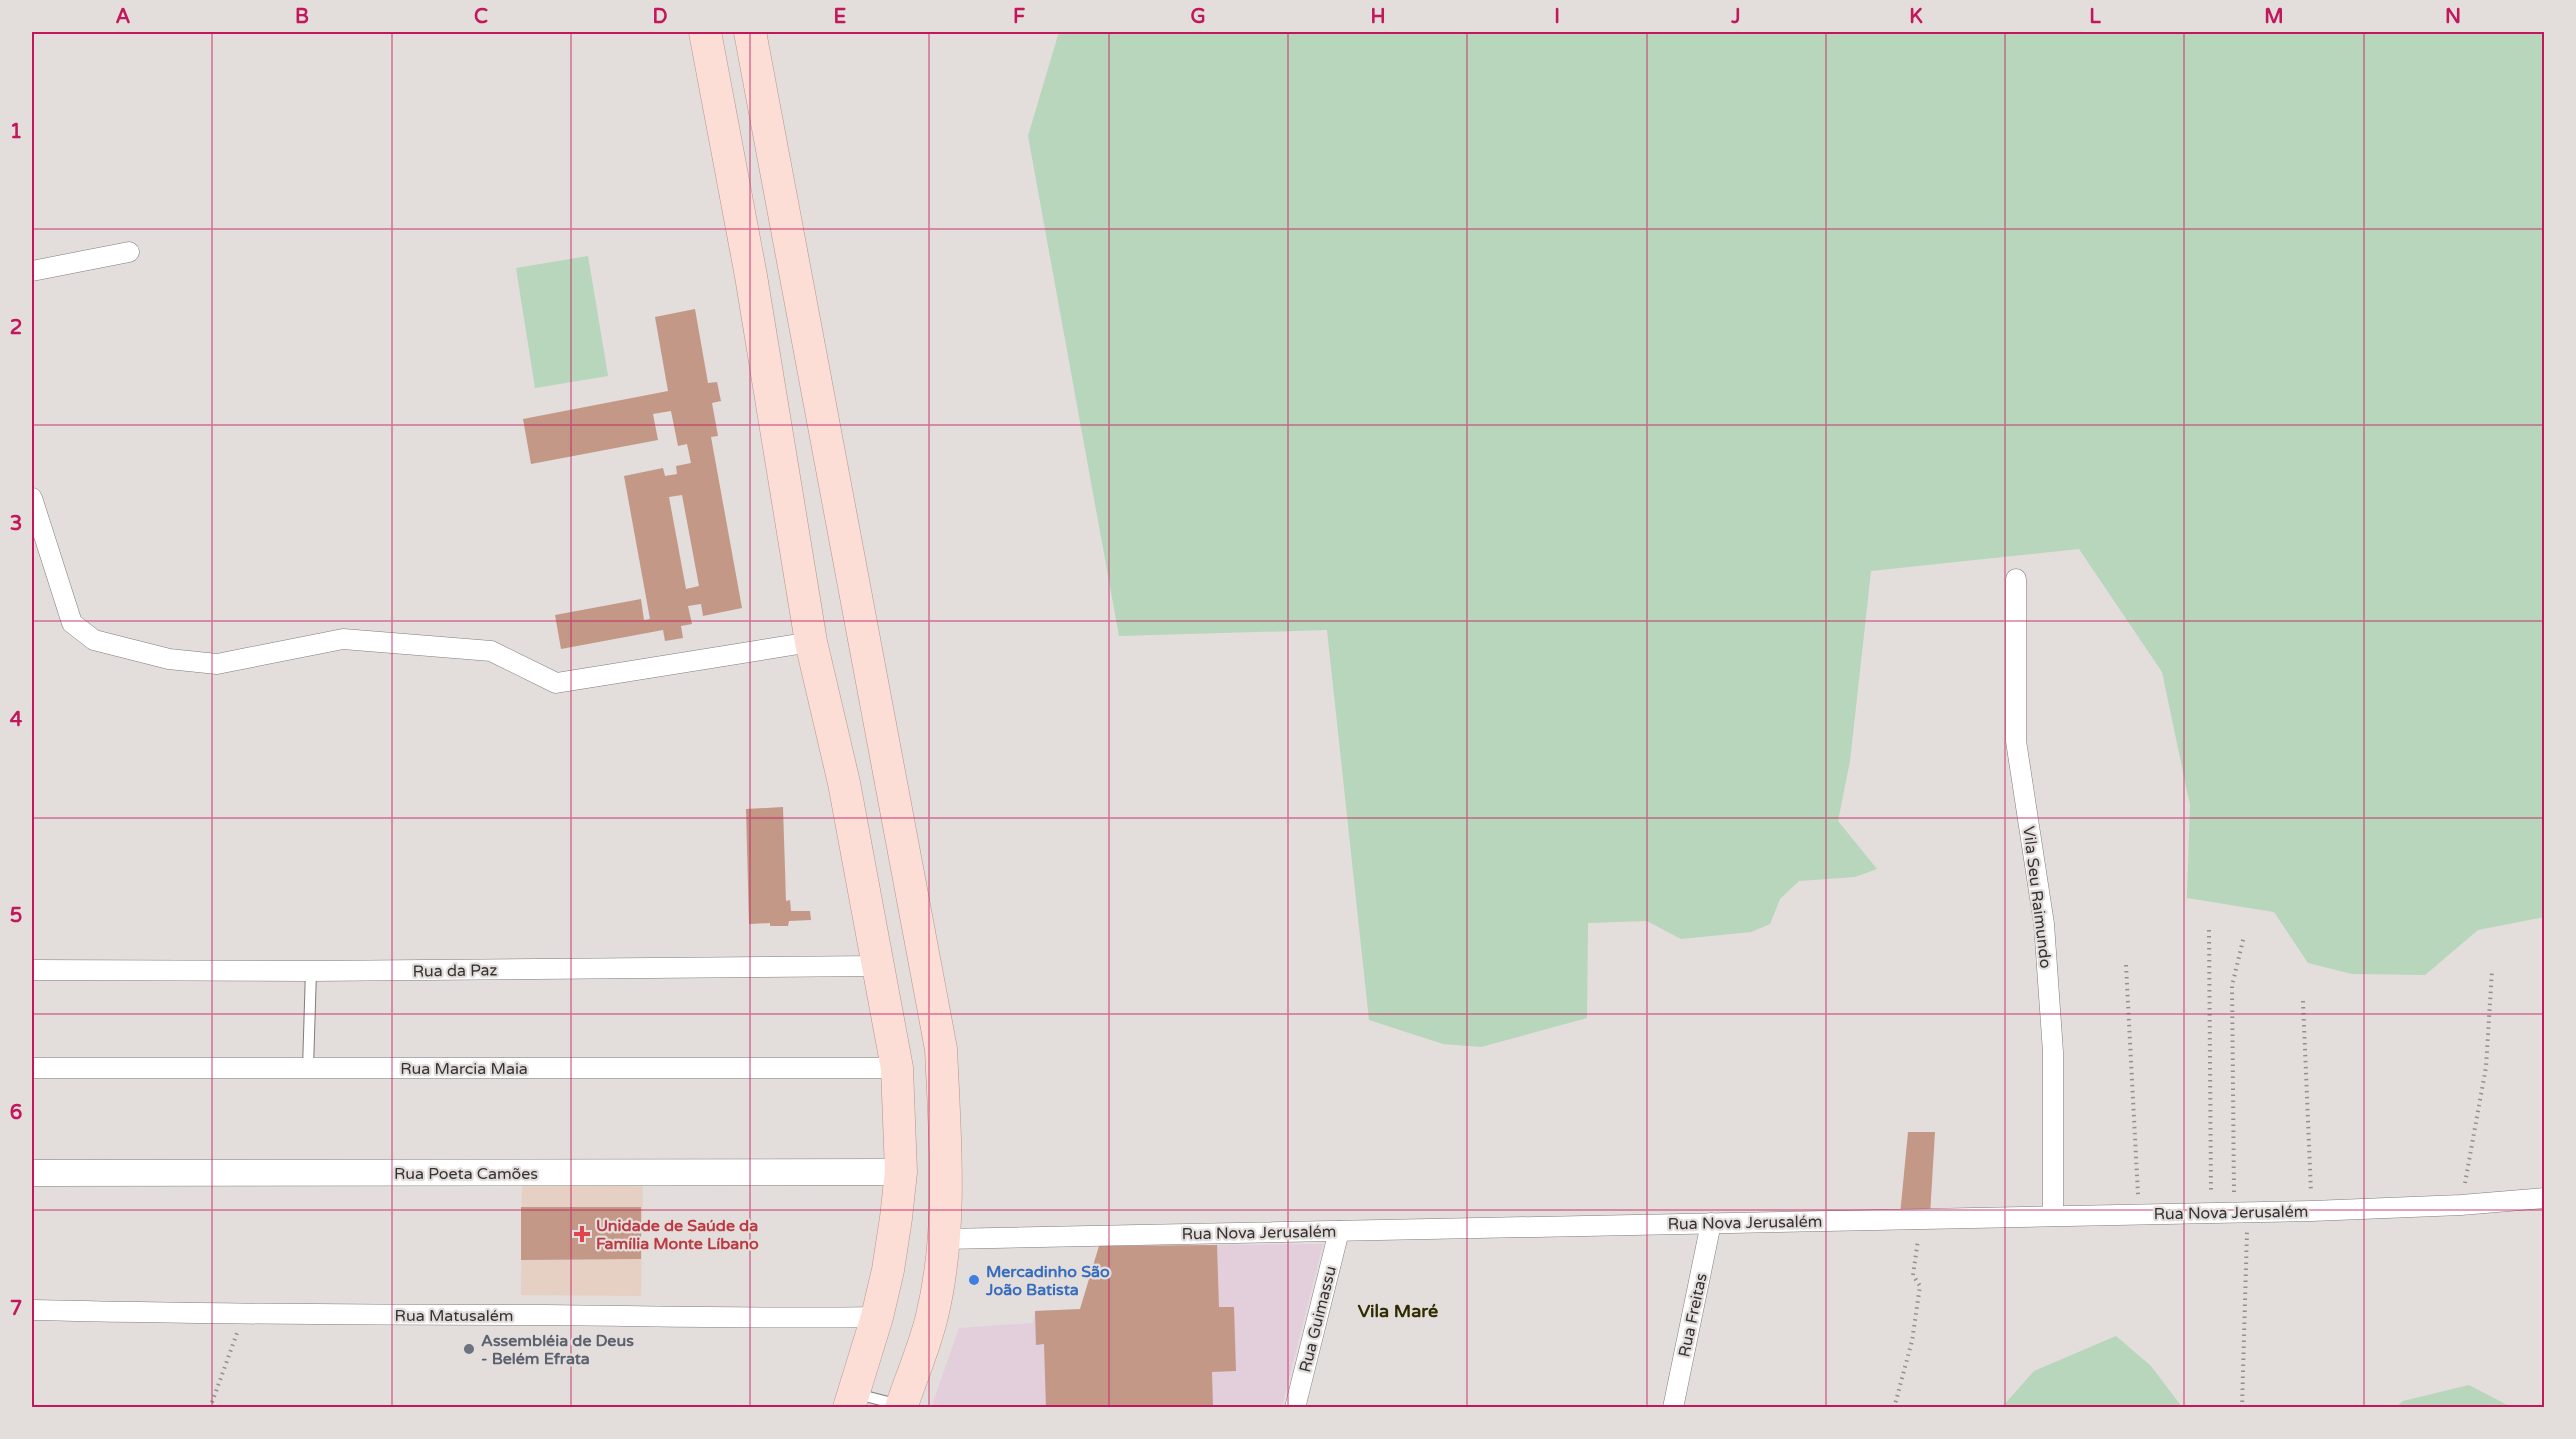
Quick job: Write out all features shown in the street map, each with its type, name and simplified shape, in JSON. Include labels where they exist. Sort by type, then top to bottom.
[{"type":"main road","points":[[705,32],[751,276],[811,642],[844,783],[897,1068],[900,1172],[888,1270],[877,1317],[851,1400]]},
{"type":"main road","points":[[750,32],[941,1049],[945,1137],[945,1239],[932,1317],[904,1407]]},
{"type":"main road","points":[[844,783],[890,778]]},
{"type":"street","points":[[32,271],[129,252]]},
{"type":"street","points":[[32,498],[72,623],[94,640],[169,658],[217,664],[343,639],[491,651],[556,683],[811,642]]},
{"type":"street","name":"Vila Seu Raimundo","points":[[2016,579],[2016,741],[2044,924],[2053,1052],[2053,1216]]},
{"type":"street","name":"Rua da Paz","points":[[32,970],[311,971],[878,966]]},
{"type":"street","name":"Rua Marcia Maia","points":[[32,1068],[897,1068]]},
{"type":"street","name":"Rua Poeta Camões","points":[[32,1173],[900,1172]]},
{"type":"street","name":"Rua Nova Jerusalém","points":[[945,1239],[2241,1213],[2461,1205],[2544,1198]]},
{"type":"street","name":"Rua Freitas","points":[[1673,1407],[1711,1223]]},
{"type":"street","name":"Rua Guimassu","points":[[1295,1407],[1339,1231]]},
{"type":"street","name":"Rua Matusalém","points":[[32,1310],[244,1315],[548,1315],[746,1319],[877,1317]]},
{"type":"lane","points":[[308,1068],[311,971]]},
{"type":"lane","points":[[851,1400],[904,1407]]},
{"type":"path","points":[[2209,930],[2211,1213]]},
{"type":"path","points":[[2242,1407],[2241,1213],[2232,986],[2244,936]]},
{"type":"path","points":[[2126,965],[2139,1214]]},
{"type":"path","points":[[2461,1205],[2486,1067],[2492,970]]},
{"type":"path","points":[[2303,1001],[2312,1211]]},
{"type":"path","points":[[1894,1407],[1912,1341],[1920,1286],[1913,1275],[1921,1218]]},
{"type":"path","points":[[210,1407],[244,1315]]},
{"type":"shaded area","name":"Unidade de Saúde da Família Monte Líbano","points":[[522,1178],[643,1179],[641,1296],[521,1295]]},
{"type":"shaded area","points":[[1323,1244],[1282,1407],[931,1408],[959,1328],[1033,1323],[1035,1311],[1080,1309],[1099,1246]]},
{"type":"green space","points":[[1063,32],[2544,32],[2544,917],[2478,930],[2425,975],[2352,974],[2308,963],[2274,912],[2187,898],[2190,805],[2162,672],[2079,549],[1871,571],[1850,761],[1838,821],[1877,869],[1855,877],[1799,881],[1780,899],[1770,924],[1751,932],[1681,939],[1647,921],[1588,923],[1587,1018],[1481,1047],[1443,1044],[1369,1020],[1327,630],[1119,636],[1028,136],[1058,35]]},
{"type":"green space","points":[[588,256],[608,376],[535,388],[516,268]]},
{"type":"green space","points":[[2116,1336],[2151,1366],[2182,1407],[2002,1407],[2034,1371]]},
{"type":"green space","points":[[2469,1385],[2511,1407],[2396,1407],[2403,1401]]},
{"type":"building","points":[[695,309],[708,383],[717,382],[721,401],[712,403],[718,436],[711,437],[742,608],[703,616],[701,604],[688,606],[692,624],[681,626],[683,638],[665,641],[663,630],[561,649],[555,615],[641,599],[644,620],[650,619],[624,476],[663,468],[665,476],[677,474],[676,466],[691,463],[687,444],[678,446],[671,411],[653,414],[658,440],[531,464],[523,419],[668,391],[655,317]],"holes":[[[682,495],[699,586],[686,589],[669,497]]]},
{"type":"building","points":[[783,807],[786,901],[790,900],[791,911],[810,911],[811,920],[789,921],[788,926],[770,926],[770,923],[749,924],[746,809]]},
{"type":"building","points":[[1908,1132],[1935,1132],[1930,1215],[1900,1215]]},
{"type":"building","points":[[521,1207],[641,1207],[641,1259],[521,1260]]},
{"type":"building","points":[[1217,1245],[1219,1307],[1234,1307],[1236,1371],[1212,1372],[1213,1408],[1046,1408],[1044,1344],[1036,1345],[1035,1311],[1080,1309],[1099,1246]]},
{"type":"place","name":"Unidade de Saúde da Família Monte Líbano","points":[[582,1234]]},
{"type":"place","name":"Mercadinho São João Batista","points":[[974,1280]]},
{"type":"place","name":"Assembléia de Deus - Belém Efrata","points":[[469,1349]]},
{"type":"district","name":"Vila Maré","points":[[1398,1311]]}]
